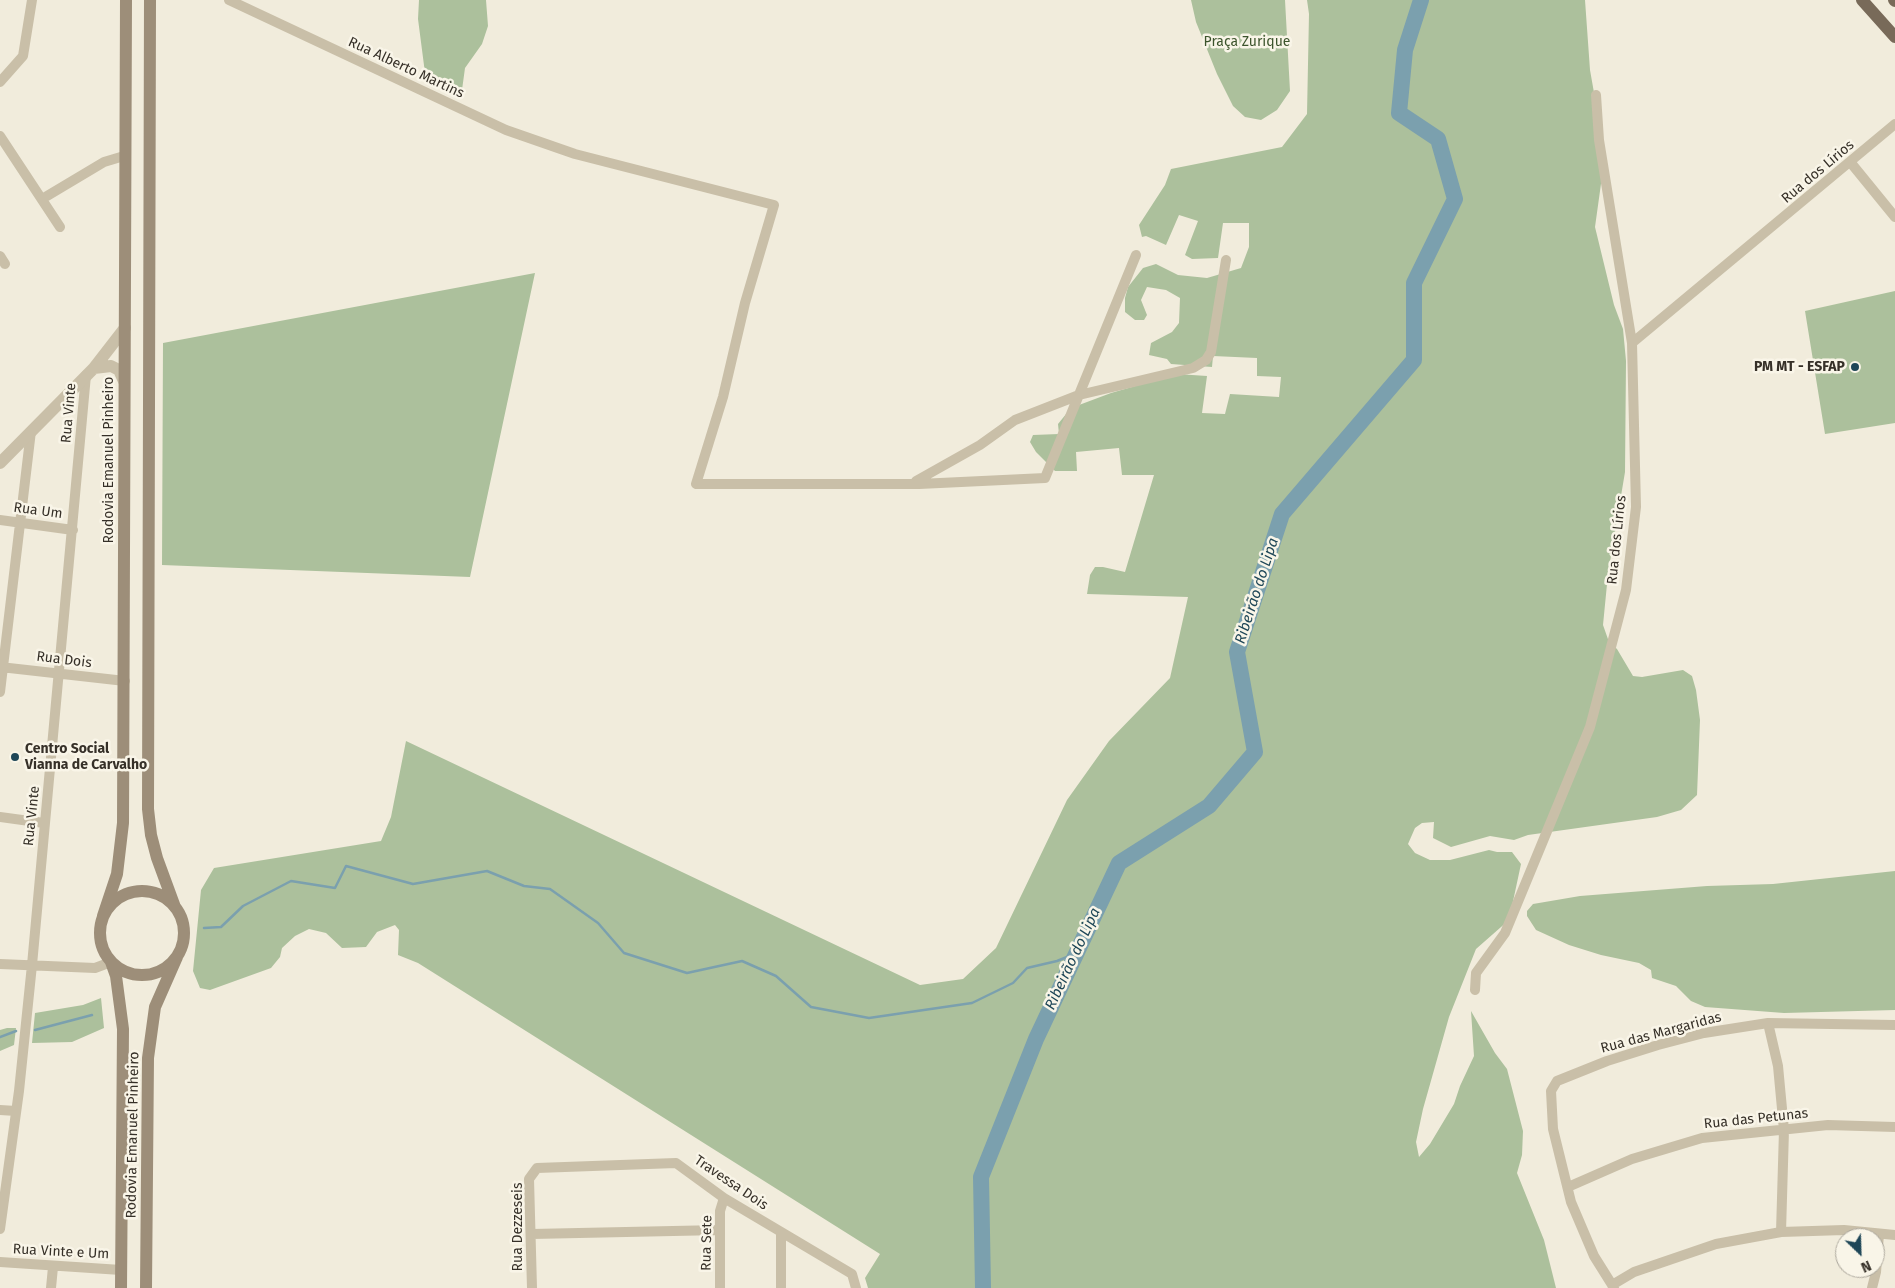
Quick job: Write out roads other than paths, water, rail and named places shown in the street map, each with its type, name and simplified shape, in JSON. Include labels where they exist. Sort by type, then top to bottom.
[{"type":"main road","name":"Rodovia Emanuel Pinheiro","points":[[103,916],[113,889],[122,847],[125,681],[124,156],[126,0]]},
{"type":"main road","points":[[150,0],[148,808],[151,835],[157,858],[175,907],[182,919],[184,932],[182,945],[177,957],[162,970],[143,975],[125,972],[111,962],[102,949],[100,932],[103,916],[116,900],[134,892],[150,892],[164,897],[175,907]]},
{"type":"main road","points":[[1862,0],[1895,37]]},
{"type":"main road","name":"Rodovia Emanuel Pinheiro","points":[[146,1288],[148,1058],[155,1008],[177,957]]},
{"type":"main road","name":"Rodovia Emanuel Pinheiro","points":[[111,962],[116,976],[123,1029],[121,1288]]},
{"type":"street","points":[[0,82],[23,56],[32,0]]},
{"type":"street","name":"Rua Alberto Martins","points":[[230,0],[502,128],[575,154],[774,205],[745,303],[723,397],[696,484],[909,484]]},
{"type":"street","points":[[1596,95],[1599,140],[1632,343]]},
{"type":"street","name":"Rua dos Lírios","points":[[1475,990],[1476,972],[1505,933],[1590,726],[1621,611],[1626,590],[1636,507],[1632,343],[1895,124]]},
{"type":"street","points":[[0,136],[60,227]]},
{"type":"street","points":[[42,199],[104,162],[124,156]]},
{"type":"street","points":[[1851,162],[1895,217]]},
{"type":"street","points":[[909,484],[1045,478],[1136,255]]},
{"type":"street","points":[[909,484],[925,478],[965,454],[1015,420],[1079,395],[1193,368],[1206,360],[1211,352],[1226,260]]},
{"type":"street","points":[[0,462],[90,371],[125,328]]},
{"type":"street","points":[[90,371],[112,366],[119,370],[124,381]]},
{"type":"street","name":"Rua Vinte","points":[[0,1229],[16,1111],[32,965],[44,823],[90,371]]},
{"type":"street","points":[[0,692],[1,667],[22,523],[31,432]]},
{"type":"street","name":"Rua Um","points":[[0,520],[73,530]]},
{"type":"street","name":"Rua Dois","points":[[1,667],[125,681]]},
{"type":"street","points":[[0,817],[44,823]]},
{"type":"street","points":[[0,964],[95,968],[111,962]]},
{"type":"street","points":[[1768,1023],[1778,1066],[1784,1130],[1781,1232]]},
{"type":"street","name":"Rua das Margaridas","points":[[1568,1187],[1553,1129],[1551,1091],[1557,1081],[1607,1061],[1704,1033],[1768,1023],[1895,1025]]},
{"type":"street","points":[[0,1110],[16,1111]]},
{"type":"street","name":"Rua das Petunas","points":[[1568,1187],[1632,1160],[1702,1138],[1828,1125],[1895,1126]]},
{"type":"street","name":"Travessa Dois","points":[[537,1168],[676,1163],[724,1198],[852,1274],[856,1288]]},
{"type":"street","name":"Rua Dezzeseis","points":[[532,1288],[529,1179],[537,1168]]},
{"type":"street","points":[[1568,1187],[1579,1225],[1594,1256],[1613,1286],[1634,1272],[1707,1247],[1781,1232],[1835,1230]]},
{"type":"street","name":"Rua Sete","points":[[720,1288],[720,1211],[724,1198]]},
{"type":"street","points":[[532,1234],[720,1230]]},
{"type":"street","points":[[781,1232],[782,1288]]},
{"type":"street","name":"Rua Vinte e Um","points":[[0,1262],[121,1270]]},
{"type":"street","points":[[51,1288],[54,1267]]},
{"type":"waterway","name":"Ribeirão do Lipa","points":[[983,1288],[981,1177],[1036,1039],[1119,863],[1209,806],[1255,752],[1237,652],[1282,514],[1414,360],[1414,283],[1455,199],[1438,139],[1399,113],[1405,50],[1421,0]]},
{"type":"waterway","points":[[204,928],[221,927],[243,906],[291,881],[335,888],[346,866],[413,884],[487,871],[524,886],[550,889],[598,923],[624,953],[687,973],[742,961],[776,976],[811,1007],[869,1018],[972,1003],[1013,983],[1027,968],[1057,961],[1077,953]]},
{"type":"waterway","points":[[35,1030],[92,1015]]},
{"type":"waterway","points":[[0,1037],[16,1031]]},
{"type":"place","name":"PM MT - ESFAP","points":[[1855,367]]},
{"type":"place","name":"Centro Social Vianna de Carvalho","points":[[15,757]]},
{"type":"park label","name":"Praça Zurique","points":[[1247,42]]}]
